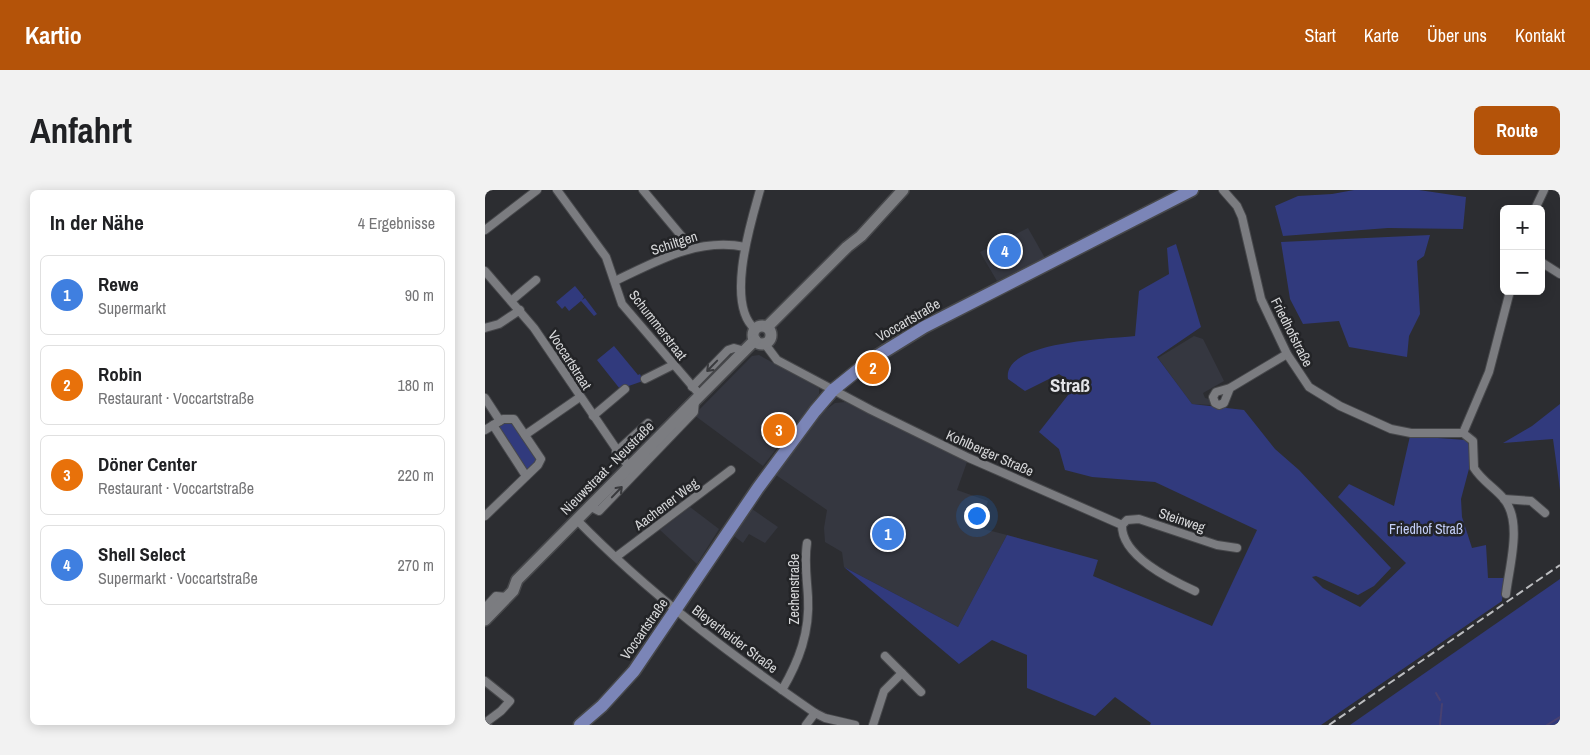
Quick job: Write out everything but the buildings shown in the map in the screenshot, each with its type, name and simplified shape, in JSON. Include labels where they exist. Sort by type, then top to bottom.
[{"type":"main road","name":"Voccartstraße","points":[[580,725],[623,684],[796,435],[833,390],[877,355],[909,335],[1192,190]]},
{"type":"street","points":[[485,230],[537,190]]},
{"type":"street","name":"Schummerstraat","points":[[557,190],[600,247],[612,271],[622,304],[696,395]]},
{"type":"street","points":[[643,190],[689,249]]},
{"type":"street","name":"Kohlberger Straße","points":[[760,190],[745,247],[743,308],[748,323],[777,360],[969,458],[1122,525]]},
{"type":"street","points":[[767,327],[847,247],[861,236],[903,190]]},
{"type":"street","name":"Friedhofstraße","points":[[1223,190],[1237,206],[1242,217],[1261,300],[1287,354],[1309,387],[1375,423],[1411,433],[1463,433]]},
{"type":"street","points":[[1537,205],[1544,190]]},
{"type":"street","name":"Schiltgen","points":[[615,281],[669,256],[689,249],[725,244],[745,247]]},
{"type":"street","points":[[1545,265],[1560,274]]},
{"type":"street","name":"Voccartstraat","points":[[485,271],[520,310],[616,452],[628,466]]},
{"type":"street","points":[[511,301],[536,280]]},
{"type":"street","points":[[1506,594],[1513,552],[1513,526],[1504,499],[1474,468],[1473,441],[1463,433],[1489,372],[1509,295]]},
{"type":"street","points":[[485,328],[499,324],[520,310]]},
{"type":"street","points":[[761,326],[767,327],[771,337],[758,338],[761,326]]},
{"type":"street","name":"Nieuwstraat - Neustraße","points":[[485,620],[513,591],[517,580],[696,395],[758,338]]},
{"type":"street","points":[[1229,388],[1287,354]]},
{"type":"street","points":[[645,379],[673,365]]},
{"type":"street","points":[[593,416],[625,389]]},
{"type":"street","points":[[589,506],[599,511],[694,412],[696,395]]},
{"type":"street","points":[[525,435],[580,397]]},
{"type":"street","points":[[485,398],[526,476]]},
{"type":"street","points":[[485,430],[507,417],[514,419],[541,459],[540,463],[485,516]]},
{"type":"street","points":[[616,452],[648,423]]},
{"type":"street","name":"Aachener Weg","points":[[616,557],[731,470]]},
{"type":"street","points":[[1504,499],[1531,501],[1545,513]]},
{"type":"street","name":"Bleyerheider Straße","points":[[576,519],[676,610],[782,690],[825,718],[855,725]]},
{"type":"street","name":"Steinweg","points":[[1122,525],[1127,520],[1139,519],[1217,546],[1237,548]]},
{"type":"street","points":[[1122,525],[1125,541],[1133,551],[1169,578],[1195,591]]},
{"type":"street","name":"Zechenstraße","points":[[782,690],[797,662],[807,629],[809,612],[805,556],[807,543]]},
{"type":"street","points":[[485,608],[497,596],[507,597]]},
{"type":"street","points":[[885,656],[921,692]]},
{"type":"street","points":[[873,725],[884,691],[902,673]]},
{"type":"street","points":[[485,680],[510,700],[501,712],[485,723]]},
{"type":"street","points":[[806,725],[815,713]]},
{"type":"shaded area","points":[[1028,228],[1045,258],[997,281],[980,252]]},
{"type":"shaded area","points":[[1194,336],[1203,339],[1224,381],[1203,393],[1212,405],[1192,404],[1158,358]]},
{"type":"shaded area","points":[[759,355],[819,388],[819,394],[763,466],[694,415],[752,356]]},
{"type":"shaded area","points":[[845,402],[967,462],[957,490],[988,501],[980,528],[1007,535],[958,627],[844,567],[842,552],[825,542],[824,528],[827,510],[776,475],[824,411],[835,403]]},
{"type":"shaded area","points":[[690,507],[719,529],[697,564],[660,530]]},
{"type":"shaded area","points":[[752,509],[778,527],[765,543],[749,534],[743,543],[734,536]]},
{"type":"green space","points":[[1354,190],[1419,190],[1466,197],[1463,229],[1388,228],[1283,236],[1275,206],[1298,196],[1332,194]]},
{"type":"green space","points":[[1430,235],[1424,256],[1417,261],[1420,314],[1409,336],[1407,357],[1349,347],[1339,321],[1303,324],[1290,299],[1281,242]]},
{"type":"green space","name":"Friedhof Straß","points":[[1176,244],[1201,327],[1157,357],[1192,404],[1244,410],[1275,449],[1299,470],[1391,568],[1374,586],[1358,595],[1316,576],[1312,577],[1323,588],[1360,607],[1406,563],[1338,497],[1349,484],[1394,506],[1410,436],[1466,440],[1471,446],[1470,465],[1461,499],[1462,517],[1472,548],[1486,545],[1488,578],[1504,578],[1502,601],[1321,725],[1150,725],[1151,723],[1115,697],[1095,716],[1027,688],[1027,655],[992,640],[959,664],[844,567],[958,627],[1007,535],[1098,560],[1093,576],[1212,626],[1257,530],[1155,482],[1092,477],[1065,470],[1059,449],[1039,432],[1076,385],[1059,374],[1025,391],[1008,379],[1011,366],[1022,357],[1039,349],[1059,344],[1135,336],[1139,291],[1169,274],[1167,248]]},
{"type":"green space","points":[[575,286],[584,297],[582,300],[585,298],[597,314],[594,316],[581,301],[569,311],[565,306],[562,309],[556,302]]},
{"type":"green space","points":[[614,346],[638,375],[640,374],[643,381],[620,389],[597,360]]},
{"type":"green space","points":[[1560,404],[1560,490],[1553,439],[1503,443],[1532,426]]},
{"type":"green space","points":[[510,420],[538,460],[527,473],[496,426]]},
{"type":"green space","points":[[1560,579],[1560,725],[1350,725]]},
{"type":"waterway","points":[[1436,693],[1440,700]]},
{"type":"waterway","points":[[1440,725],[1442,704]]},
{"type":"waterway","points":[[1547,725],[1560,717]]},
{"type":"railway","points":[[1329,725],[1560,565]]},
{"type":"place","name":"Shell Select","points":[[1005,251]]},
{"type":"place","name":"Robin","points":[[873,368]]},
{"type":"place","name":"Döner Center","points":[[779,430]]},
{"type":"place","name":"Rewe","points":[[888,534]]},
{"type":"district","name":"Straß","points":[[1070,385]]}]
